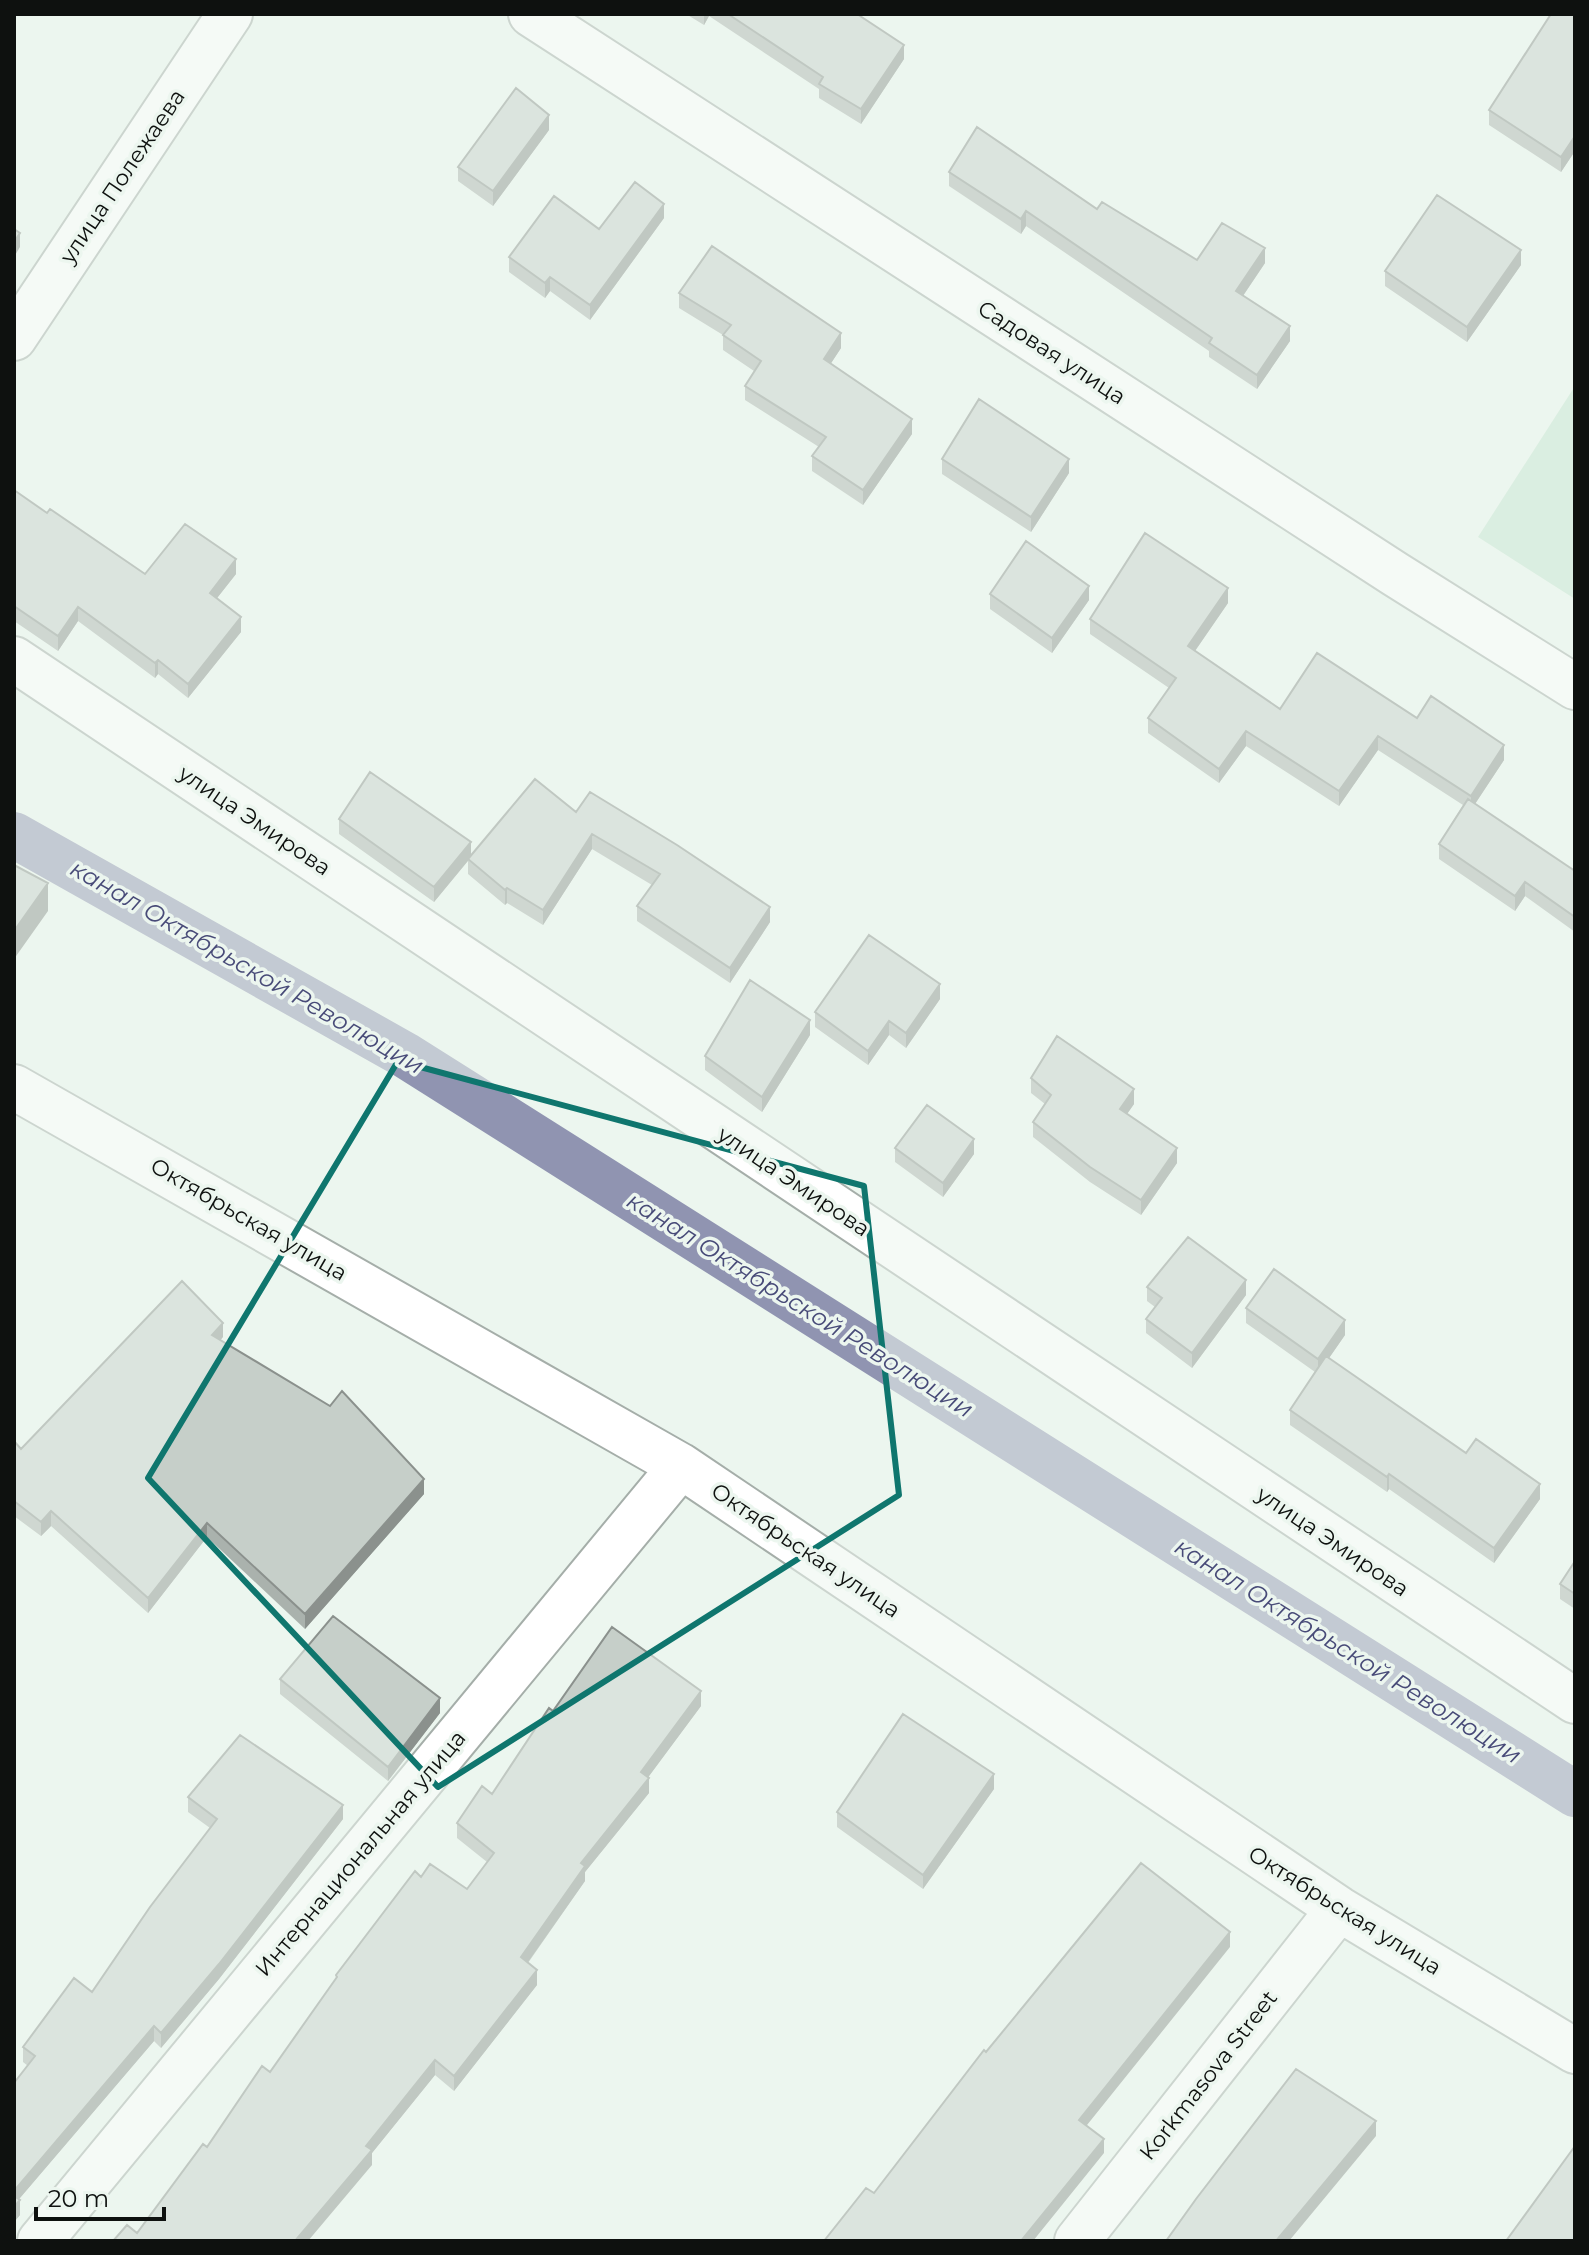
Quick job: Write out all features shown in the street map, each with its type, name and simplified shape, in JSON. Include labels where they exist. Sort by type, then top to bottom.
[{"type":"street","name":"улица Полежаева","points":[[14,338],[230,14]]},
{"type":"street","name":"Садовая улица","points":[[531,14],[1395,574],[1575,687]]},
{"type":"street","name":"улица Эмирова","points":[[14,659],[1575,1701]]},
{"type":"street","name":"Октябрьская улица","points":[[18,1100],[681,1466],[1339,1909],[1575,2051]]},
{"type":"street","name":"Интернациональная улица","points":[[40,2241],[681,1466]]},
{"type":"street","name":"Korkmasova Street","points":[[1077,2241],[1339,1909]]},
{"type":"highlighted area","points":[[398,1061],[864,1186],[899,1495],[438,1787],[148,1478]]},
{"type":"green space","points":[[1575,386],[1575,599],[1478,537]]},
{"type":"building","points":[[728,14],[857,14],[904,45],[861,109],[819,84],[823,77]]},
{"type":"building","points":[[1551,14],[1575,14],[1575,136],[1561,157],[1489,110]]},
{"type":"building","points":[[516,88],[549,115],[493,191],[458,167]]},
{"type":"building","points":[[977,127],[1097,209],[1102,202],[1197,260],[1222,223],[1265,248],[1236,291],[1290,326],[1257,375],[1209,343],[1212,338],[1026,211],[1021,219],[949,172]]},
{"type":"building","points":[[635,182],[664,204],[590,305],[550,277],[545,283],[509,257],[554,196],[599,229]]},
{"type":"building","points":[[1437,195],[1521,250],[1467,327],[1385,271]]},
{"type":"building","points":[[712,246],[841,333],[824,359],[912,419],[863,490],[812,456],[826,437],[745,386],[761,361],[723,335],[731,325],[679,293]]},
{"type":"building","points":[[979,399],[1069,459],[1031,517],[942,459]]},
{"type":"building","points":[[14,490],[47,513],[50,509],[145,574],[185,524],[236,559],[210,593],[241,617],[188,684],[158,660],[155,663],[78,607],[58,636],[14,606]]},
{"type":"building","points":[[1145,533],[1228,588],[1188,646],[1280,709],[1317,653],[1417,718],[1431,696],[1504,745],[1471,796],[1378,736],[1339,791],[1246,731],[1219,769],[1148,718],[1176,678],[1090,619]]},
{"type":"building","points":[[1026,541],[1089,586],[1052,638],[990,594]]},
{"type":"building","points":[[370,772],[471,842],[434,887],[339,819]]},
{"type":"building","points":[[535,779],[576,812],[590,792],[770,907],[730,968],[637,906],[660,874],[592,834],[543,910],[507,888],[505,890],[468,859]]},
{"type":"building","points":[[1468,799],[1575,871],[1575,917],[1525,882],[1515,896],[1439,844]]},
{"type":"building","points":[[14,865],[48,883],[14,931]]},
{"type":"building","points":[[869,935],[940,984],[906,1033],[889,1021],[868,1051],[815,1012]]},
{"type":"building","points":[[750,980],[810,1020],[762,1097],[705,1056]]},
{"type":"building","points":[[1057,1036],[1134,1089],[1120,1109],[1177,1148],[1141,1200],[1090,1167],[1033,1122],[1051,1095],[1031,1078]]},
{"type":"building","points":[[927,1105],[974,1139],[943,1183],[895,1148]]},
{"type":"building","points":[[1188,1237],[1246,1280],[1192,1353],[1146,1319],[1162,1298],[1147,1287]]},
{"type":"building","points":[[1274,1269],[1345,1320],[1318,1359],[1246,1308]]},
{"type":"building","points":[[182,1281],[223,1323],[212,1335],[330,1406],[342,1391],[424,1479],[305,1614],[207,1523],[148,1598],[51,1511],[41,1522],[14,1501],[14,1441],[21,1449]]},
{"type":"building","points":[[1326,1356],[1466,1453],[1476,1439],[1540,1484],[1494,1548],[1389,1474],[1387,1477],[1290,1410]]},
{"type":"building","points":[[1575,1561],[1575,1594],[1560,1584]]},
{"type":"building","points":[[333,1616],[440,1698],[388,1767],[280,1679]]},
{"type":"building","points":[[612,1627],[701,1691],[641,1772],[649,1778],[581,1863],[585,1866],[521,1957],[537,1970],[454,2076],[435,2060],[366,2146],[372,2150],[295,2241],[113,2241],[127,2225],[137,2233],[203,2144],[207,2147],[262,2066],[270,2072],[336,1975],[415,1871],[421,1877],[430,1864],[467,1889],[494,1853],[457,1823],[482,1786],[492,1794],[549,1708],[553,1711]]},
{"type":"building","points":[[903,1714],[994,1774],[923,1875],[837,1812]]},
{"type":"building","points":[[240,1735],[343,1805],[161,2033],[154,2026],[14,2191],[14,2083],[35,2056],[23,2047],[74,1978],[92,1992],[150,1907],[217,1819],[188,1797]]},
{"type":"building","points":[[1141,1863],[1230,1932],[1079,2120],[1104,2139],[1021,2241],[824,2241],[866,2188],[874,2193],[984,2050],[986,2052]]},
{"type":"building","points":[[1296,2069],[1376,2121],[1276,2241],[1166,2241],[1196,2199]]},
{"type":"building","points":[[1575,2146],[1575,2241],[1506,2241]]},
{"type":"waterway","name":"канал Октябрьской Революции","points":[[14,835],[405,1055],[1575,1794]]}]
